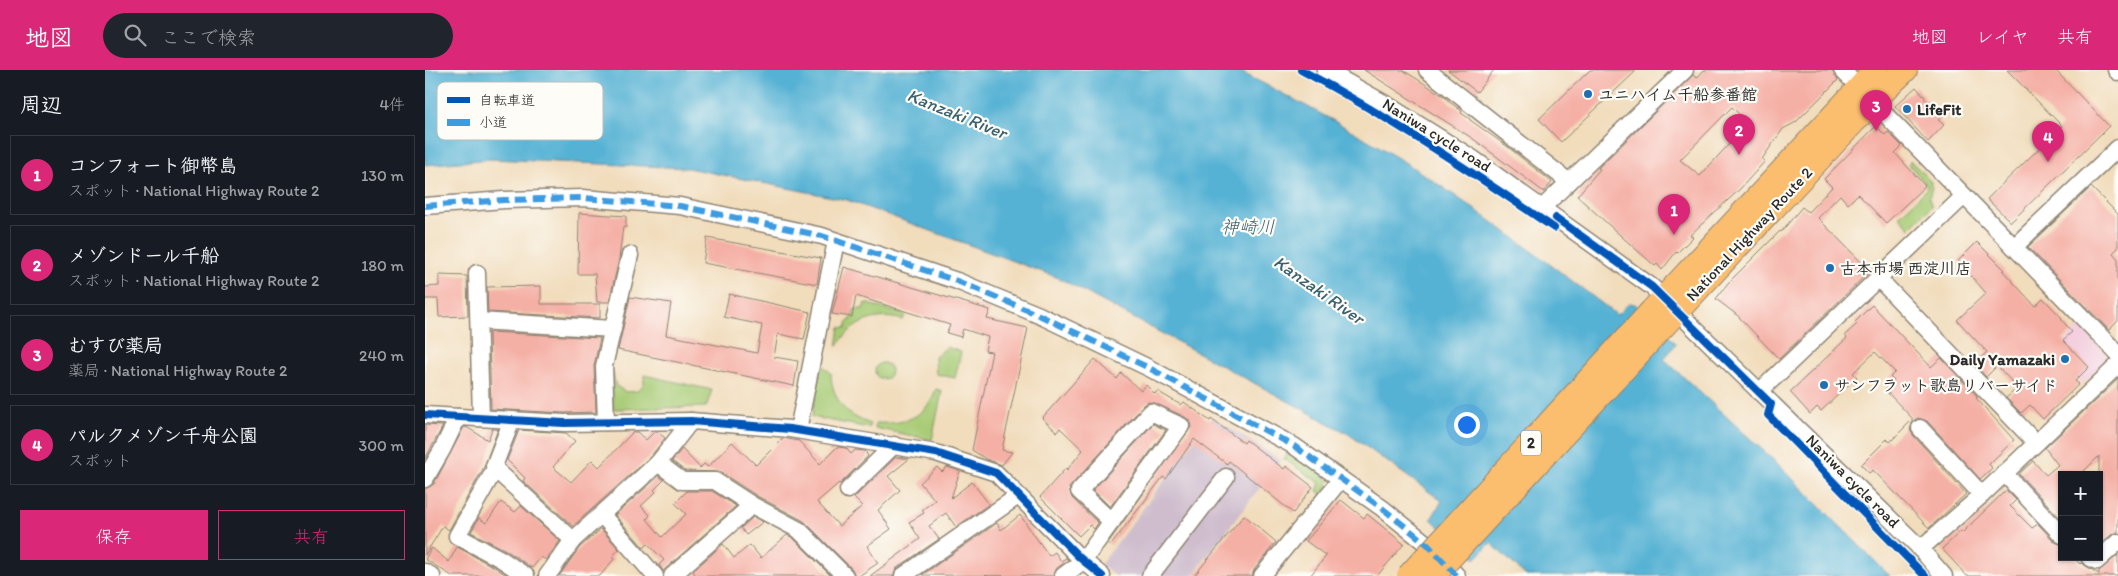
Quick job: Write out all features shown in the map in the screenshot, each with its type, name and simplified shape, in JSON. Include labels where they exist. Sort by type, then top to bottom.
[{"type":"highway","name":"National Highway Route 2","points":[[1865,94],[1876,70]]},
{"type":"highway","name":"National Highway Route 2","points":[[1409,576],[1665,311],[1865,94],[1905,70]]},
{"type":"highway","name":"National Highway Route 2","points":[[1433,576],[1665,311]]},
{"type":"street","points":[[1325,70],[1389,106],[1472,158],[1652,287],[1665,311],[1759,392],[1921,549],[1943,576]]},
{"type":"street","points":[[1427,70],[1569,182]]},
{"type":"street","points":[[1542,208],[1685,70]]},
{"type":"street","points":[[1842,70],[2118,354]]},
{"type":"street","points":[[2014,247],[2118,148]]},
{"type":"street","points":[[1759,392],[1964,196]]},
{"type":"street","points":[[425,206],[504,200],[583,198],[671,205],[836,241],[957,281],[1039,315],[1149,368],[1294,446],[1383,508],[1428,544],[1457,576]]},
{"type":"street","points":[[798,430],[836,241]]},
{"type":"street","points":[[606,422],[604,366],[630,255]]},
{"type":"street","points":[[477,273],[481,418]]},
{"type":"street","points":[[1879,278],[2036,443]]},
{"type":"street","points":[[479,321],[613,329]]},
{"type":"street","points":[[1921,549],[2005,474],[2118,365]]},
{"type":"street","points":[[1063,576],[1083,561],[1112,522],[1181,426],[1151,412],[1079,491],[1112,522]]},
{"type":"street","points":[[425,415],[564,424],[691,421],[798,430],[936,453],[996,473],[1083,561],[1103,576]]},
{"type":"street","points":[[425,479],[458,417]]},
{"type":"street","points":[[512,420],[494,466],[495,469],[457,536],[526,576]]},
{"type":"street","points":[[547,576],[573,540],[658,463],[691,421]]},
{"type":"street","points":[[1920,428],[1982,495]]},
{"type":"street","points":[[848,490],[894,445]]},
{"type":"street","points":[[658,463],[682,481],[715,482],[752,505],[799,530],[845,576]]},
{"type":"street","points":[[495,469],[573,540]]},
{"type":"street","points":[[2005,474],[2058,531]]},
{"type":"street","points":[[1150,576],[1227,476]]},
{"type":"street","points":[[1261,576],[1341,480]]},
{"type":"street","points":[[903,576],[1018,496]]},
{"type":"street","points":[[681,573],[752,505]]},
{"type":"street","points":[[602,515],[655,576]]},
{"type":"street","points":[[2103,556],[2118,542]]},
{"type":"street","points":[[425,572],[432,576]]},
{"type":"shaded area","points":[[2080,326],[2106,354],[2106,362],[2083,384],[2064,366],[2042,364]]},
{"type":"shaded area","points":[[1212,417],[1281,460],[1192,576],[1116,576],[1101,564]]},
{"type":"green space","points":[[1911,161],[1932,183],[1930,184],[1932,187],[1929,199],[1932,206],[1910,228],[1899,216],[1926,190],[1927,185],[1908,164]]},
{"type":"green space","points":[[865,303],[905,315],[903,320],[883,317],[856,326],[842,339],[837,347],[840,327],[846,328],[855,309],[863,309]]},
{"type":"green space","points":[[947,347],[961,352],[955,378],[936,374],[935,357]]},
{"type":"green space","points":[[883,363],[891,371],[883,379],[875,371]]},
{"type":"green space","points":[[821,364],[831,373],[833,386],[841,404],[850,414],[870,424],[869,428],[812,417]]},
{"type":"green space","points":[[612,371],[616,386],[626,392],[637,391],[644,384],[644,375],[712,390],[706,407],[613,409]]},
{"type":"green space","points":[[936,389],[942,391],[932,440],[875,428],[876,423],[905,421],[920,413],[932,399]]},
{"type":"green space","points":[[1288,453],[1330,480],[1323,495],[1317,491],[1320,483],[1284,459]]},
{"type":"water","name":"神崎川","points":[[425,70],[1237,70],[1333,120],[1403,161],[1499,227],[1617,315],[1629,303],[1635,304],[1675,342],[1675,345],[1664,359],[1782,468],[1890,576],[1526,576],[1491,543],[1475,559],[1431,519],[1442,501],[1347,433],[1059,278],[847,200],[688,168],[491,159],[425,165]]},
{"type":"building","points":[[1364,70],[1403,70],[1445,97],[1462,111],[1461,113],[1552,182],[1544,192],[1472,138]]},
{"type":"building","points":[[1448,70],[1494,70],[1477,92]]},
{"type":"building","name":"ユニハイム千船参番館","points":[[1590,70],[1637,70],[1561,142],[1539,119]]},
{"type":"building","points":[[1704,70],[1832,70],[1838,80],[1796,122],[1783,129],[1762,159],[1765,161],[1740,189],[1690,235],[1693,237],[1676,252],[1662,270],[1657,264],[1655,266],[1577,196],[1600,169],[1598,168],[1601,165],[1693,75],[1697,78]],"holes":[[[1732,107],[1748,123],[1700,176],[1680,160]]]},
{"type":"building","points":[[2007,70],[2055,70],[2109,126],[2011,222],[1987,199],[2062,126]]},
{"type":"building","points":[[1916,87],[1924,98],[1943,116],[1938,120],[1944,125],[1928,142],[1895,106]]},
{"type":"building","points":[[1876,126],[1885,135],[1888,132],[1902,146],[1895,153],[1925,186],[1886,223],[1858,194],[1848,204],[1840,195],[1818,218],[1870,271],[1779,359],[1737,315],[1716,299],[1728,283],[1781,232],[1802,207],[1808,212],[1832,187],[1824,179]]},
{"type":"building","points":[[2091,187],[2118,214],[2118,248],[2113,253],[2118,259],[2118,321],[2109,330],[2028,247]]},
{"type":"building","points":[[579,213],[626,216],[626,227],[623,227],[619,259],[609,302],[597,302],[595,274],[578,274]]},
{"type":"building","points":[[707,238],[821,258],[817,284],[703,263]]},
{"type":"building","points":[[1977,242],[2005,270],[2003,271],[2035,306],[2043,298],[2062,318],[2072,332],[2063,340],[2089,367],[2075,381],[2079,384],[2043,419],[2030,405],[2021,413],[2006,398],[2018,388],[1997,366],[1986,377],[1974,364],[1987,352],[1957,320],[1986,293],[1958,261]]},
{"type":"building","points":[[844,267],[990,310],[987,319],[1028,328],[1002,450],[1012,452],[1002,465],[986,459],[972,450],[992,352],[985,351],[988,337],[963,329],[961,337],[947,333],[950,325],[856,296],[852,317],[832,314]]},
{"type":"building","points":[[439,275],[467,276],[468,316],[439,317],[438,299],[425,299],[425,287],[439,286]]},
{"type":"building","points":[[541,286],[541,304],[600,304],[600,318],[488,312],[487,287]]},
{"type":"building","points":[[729,294],[810,312],[804,339],[778,334],[774,357],[798,361],[794,386],[618,350],[630,297],[671,303],[666,335],[757,353],[762,325],[724,317]]},
{"type":"building","points":[[1872,305],[1931,367],[1941,358],[1978,397],[1976,398],[2014,440],[1989,464],[1992,468],[1980,479],[1927,421],[1918,418],[1913,421],[1910,430],[1913,435],[1966,494],[1929,528],[1873,470],[1869,473],[1861,465],[1887,439],[1890,442],[1913,419],[1885,390],[1894,381],[1890,377],[1895,372],[1875,352],[1853,373],[1857,377],[1821,411],[1817,407],[1810,414],[1790,392],[1847,338],[1845,335],[1857,324],[1855,322]]},
{"type":"building","points":[[489,332],[600,338],[594,366],[596,412],[564,413],[491,409]]},
{"type":"building","points":[[1095,359],[1117,379],[1121,373],[1141,391],[1146,385],[1155,394],[1157,391],[1181,405],[1184,402],[1244,443],[1246,440],[1284,469],[1286,466],[1313,487],[1293,513],[1229,461],[1227,464],[1194,439],[1166,479],[1163,477],[1111,545],[1108,543],[1191,427],[1190,421],[1185,417],[1155,403],[1148,402],[1069,488],[1072,498],[1098,523],[1094,529],[1090,525],[1079,536],[1040,497],[1066,468],[1067,470],[1083,450],[1060,428],[1057,432],[1042,418]]},
{"type":"building","points":[[2118,379],[2118,532],[2103,542],[2103,471],[2099,471],[2099,456],[2084,471],[2058,471],[2058,516],[2019,474],[2033,461],[2046,475],[2058,465],[2045,448]]},
{"type":"building","points":[[1153,424],[1166,430],[1110,507],[1093,490]]},
{"type":"building","points":[[425,425],[443,426],[425,459]]},
{"type":"building","points":[[464,427],[488,440],[492,429],[498,429],[484,467],[449,530],[443,526],[425,555],[425,489],[434,484]]},
{"type":"building","points":[[519,430],[566,433],[575,441],[553,467],[571,482],[592,460],[599,467],[633,432],[637,432],[646,440],[654,432],[658,432],[665,438],[651,456],[573,526],[523,481],[525,478],[507,460]]},
{"type":"building","points":[[783,438],[799,441],[820,464],[837,447],[846,448],[851,454],[855,450],[865,451],[868,456],[840,484],[817,502],[839,526],[862,506],[854,498],[896,457],[909,459],[888,476],[900,490],[878,510],[891,529],[867,546],[878,563],[859,576],[855,576],[852,569],[804,521],[757,496],[720,472],[685,471],[672,461],[682,449],[700,468],[704,464],[708,467],[732,442],[756,465]]},
{"type":"building","points":[[937,467],[942,472],[947,467],[960,471],[951,498],[972,482],[989,504],[956,527],[946,513],[929,526],[939,539],[897,568],[893,576],[870,576],[920,539],[909,522],[924,513],[922,510],[935,500],[920,483]]},
{"type":"building","points":[[659,476],[664,480],[654,490],[656,492],[641,506],[650,515],[647,519],[662,537],[686,514],[675,503],[687,491],[712,491],[736,506],[663,571],[659,565],[664,560],[648,544],[644,548],[615,515]]},
{"type":"building","points":[[2006,490],[2016,500],[2010,506],[2032,528],[2038,524],[2058,543],[2058,561],[2077,561],[2099,574],[2099,571],[2118,555],[2118,576],[1967,576],[1942,549],[1961,531],[1962,533]]},
{"type":"building","points":[[1341,500],[1364,518],[1367,514],[1404,544],[1377,576],[1310,576],[1326,556],[1306,541]]},
{"type":"building","points":[[501,502],[515,512],[521,506],[560,541],[546,560],[541,557],[532,568],[506,550],[471,532],[479,518],[486,523]]},
{"type":"building","points":[[1020,515],[1049,556],[1055,552],[1061,561],[1066,558],[1068,560],[1057,568],[1053,576],[922,575],[997,523],[1001,530]]},
{"type":"building","points":[[1244,515],[1276,542],[1254,570],[1252,576],[1194,576]]},
{"type":"building","points":[[753,517],[763,522],[746,535],[741,528]]},
{"type":"building","points":[[601,529],[619,549],[612,557],[614,559],[600,576],[559,576],[580,547]]},
{"type":"building","points":[[787,535],[793,538],[831,576],[696,576],[693,571],[723,544],[734,558],[750,545],[761,558]]},
{"type":"building","points":[[457,547],[508,576],[452,576],[425,559],[432,548],[449,562]]},
{"type":"marked path","points":[[425,206],[504,200],[583,198],[680,206],[822,236],[957,281],[1039,315],[1149,368],[1294,446],[1382,508],[1428,545],[1457,576]]},
{"type":"cycle path","name":"Naniwa cycle road","points":[[1301,70],[1430,146],[1554,228]]},
{"type":"cycle path","name":"Naniwa cycle road","points":[[1556,218],[1652,287],[1771,404],[1768,415],[1925,576]]},
{"type":"cycle path","points":[[425,415],[564,423],[691,421],[790,429],[936,453],[996,473],[1080,558],[1102,576]]},
{"type":"place","name":"ユニハイム千船参番館","points":[[1588,94]]},
{"type":"place","name":"LifeFit","points":[[1907,109]]},
{"type":"place","name":"むすび薬局","points":[[1876,131]]},
{"type":"place","name":"メゾンドール千船","points":[[1739,155]]},
{"type":"place","name":"パルクメゾン千舟公園","points":[[2048,162]]},
{"type":"place","name":"コンフォート御幣島","points":[[1674,235]]},
{"type":"place","name":"古本市場 西淀川店","points":[[1830,268]]},
{"type":"place","name":"Daily Yamazaki","points":[[2065,359]]},
{"type":"place","name":"サンフラット歌島リバーサイド","points":[[1824,385]]},
{"type":"water label","name":"Kanzaki River","points":[[957,114]]},
{"type":"water label","name":"Kanzaki River","points":[[1319,290]]}]
